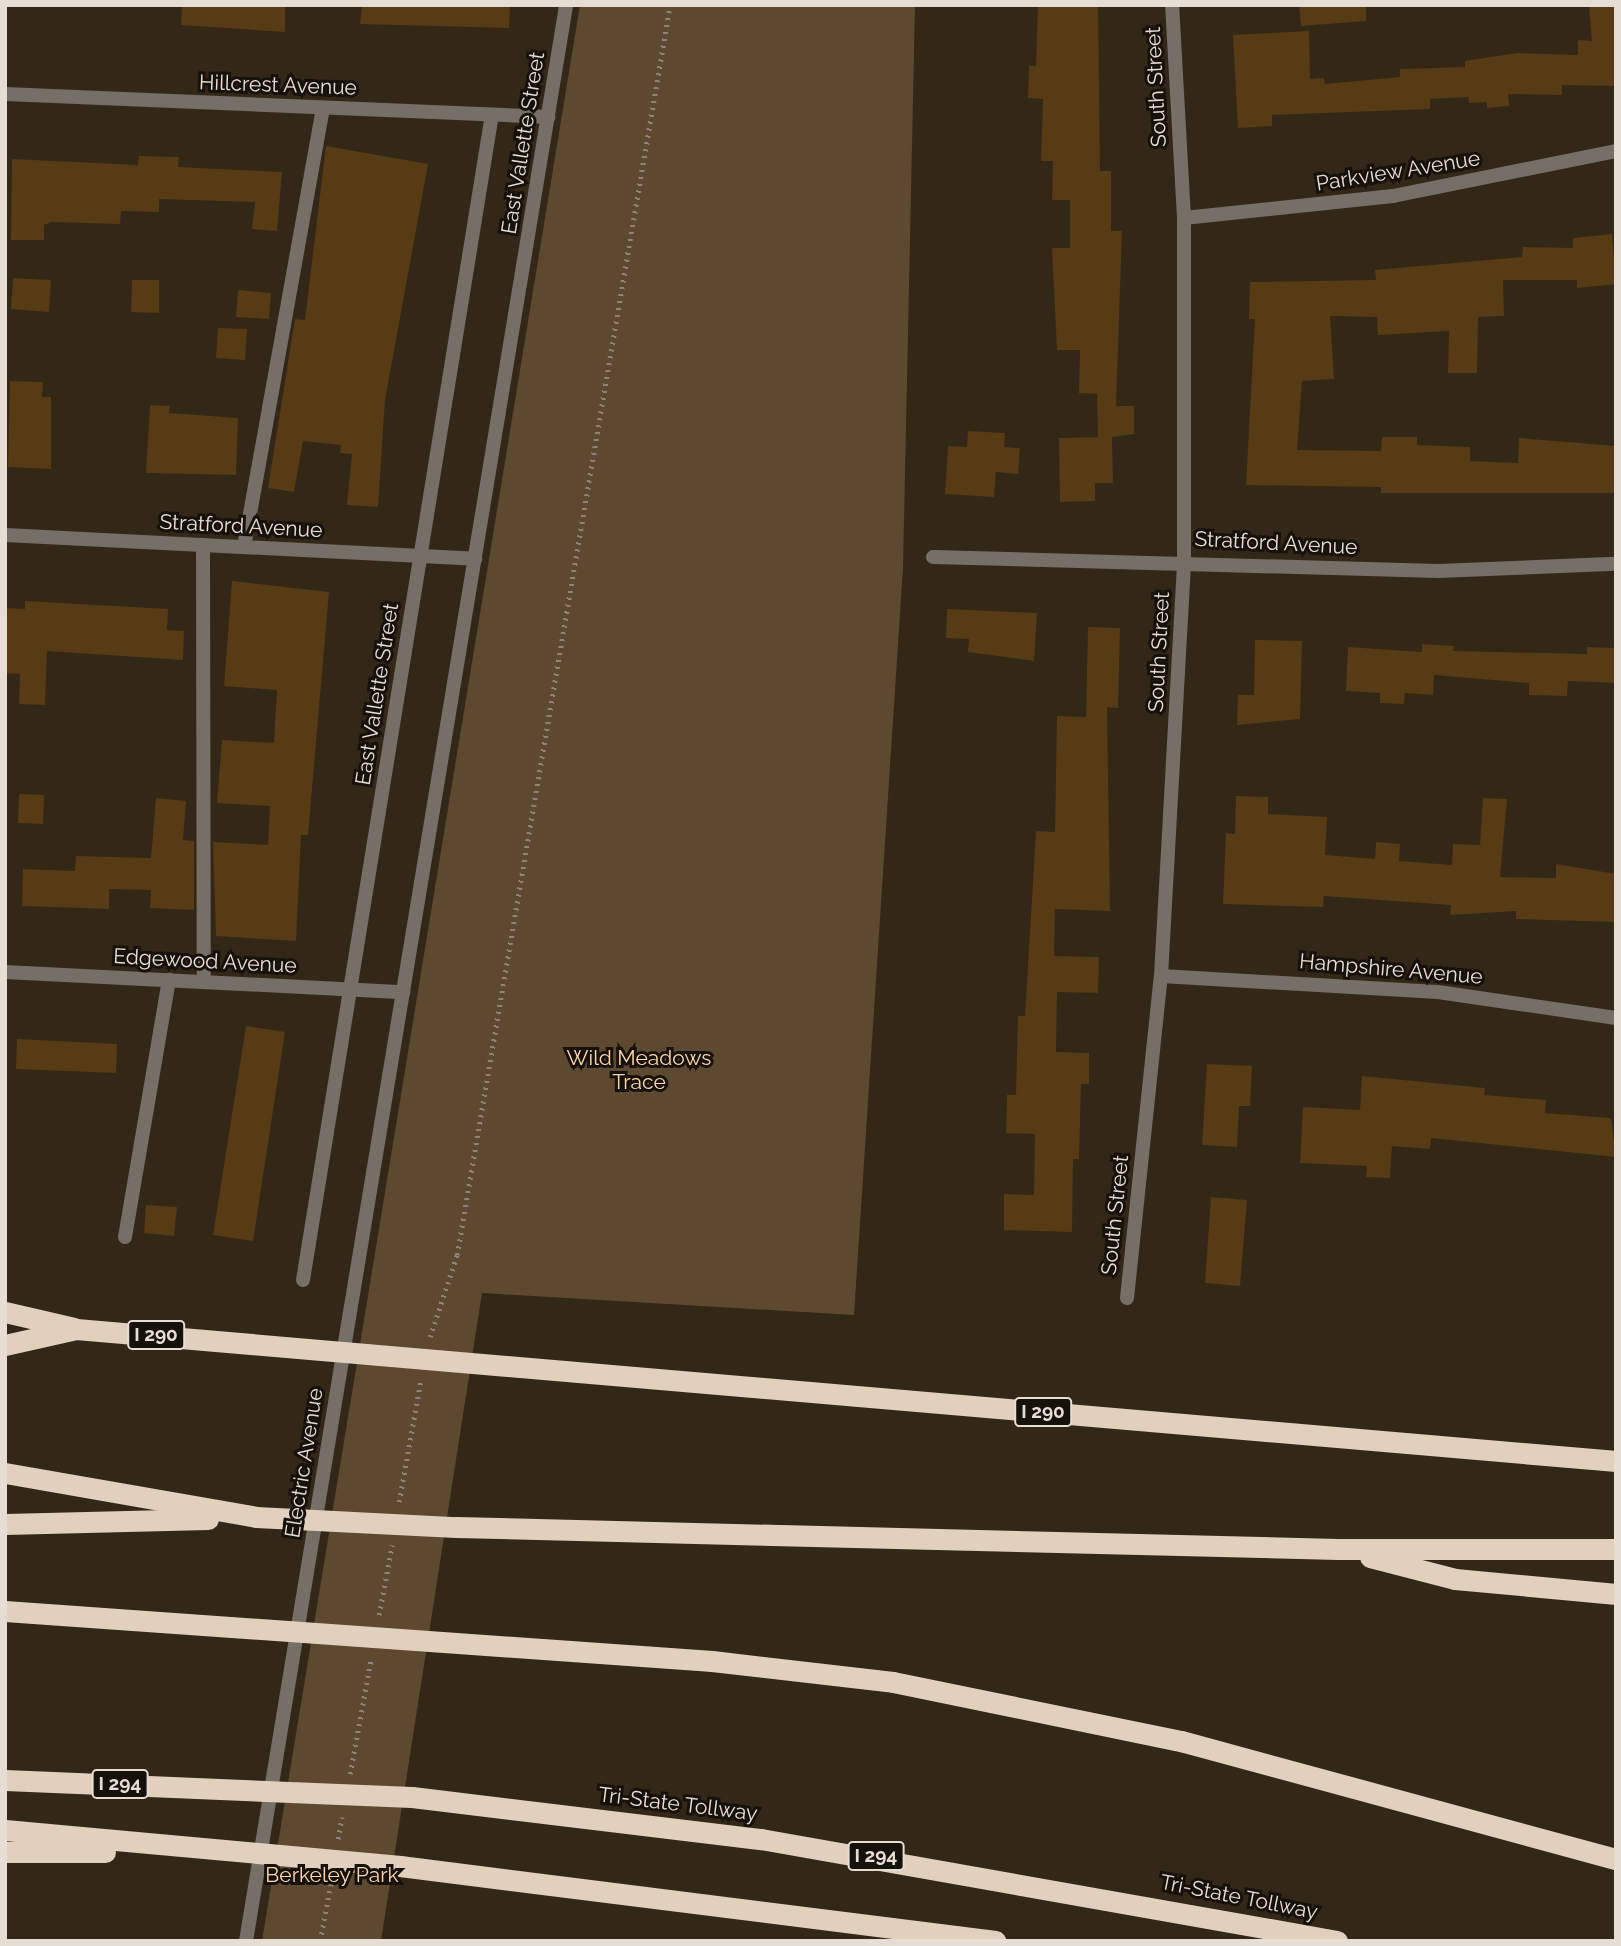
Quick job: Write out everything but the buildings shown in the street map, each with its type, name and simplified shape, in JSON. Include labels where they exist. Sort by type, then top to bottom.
[{"type":"highway","points":[[5,1312],[76,1329]]},
{"type":"highway","name":"I 290","points":[[5,1345],[76,1329],[1616,1461]]},
{"type":"highway","points":[[5,1473],[256,1517]]},
{"type":"highway","points":[[5,1524],[280,1517],[456,1527],[1338,1549],[1616,1549]]},
{"type":"highway","points":[[1338,1549],[1455,1578],[1616,1594]]},
{"type":"highway","points":[[5,1611],[437,1645],[712,1661],[893,1682],[1181,1741],[1616,1859]]},
{"type":"highway","name":"Tri-State Tollway","points":[[5,1780],[412,1797],[911,1861],[1337,1941]]},
{"type":"highway","points":[[5,1830],[223,1852],[400,1866],[995,1941]]},
{"type":"highway","points":[[5,1852],[223,1852]]},
{"type":"street","name":"East Vallette Street","points":[[403,992],[566,5]]},
{"type":"street","name":"South Street","points":[[1127,1298],[1161,976],[1184,559],[1184,218],[1172,5]]},
{"type":"street","name":"Hillcrest Avenue","points":[[5,94],[549,117]]},
{"type":"street","points":[[244,547],[323,108]]},
{"type":"street","name":"East Vallette Street","points":[[303,1280],[492,115]]},
{"type":"street","name":"Parkview Avenue","points":[[1184,218],[1393,196],[1616,151]]},
{"type":"street","name":"Stratford Avenue","points":[[5,535],[475,559]]},
{"type":"street","points":[[203,545],[204,982]]},
{"type":"street","name":"Stratford Avenue","points":[[933,557],[1184,559],[1438,571],[1616,564]]},
{"type":"street","name":"Edgewood Avenue","points":[[5,972],[403,992]]},
{"type":"street","name":"Hampshire Avenue","points":[[1161,976],[1438,992],[1616,1018]]},
{"type":"street","points":[[125,1237],[169,980]]},
{"type":"street","name":"Electric Avenue","points":[[246,1941],[403,992]]},
{"type":"path","points":[[428,1345],[457,1255],[670,5]]},
{"type":"path","points":[[398,1508],[423,1372]]},
{"type":"path","points":[[376,1629],[393,1535]]},
{"type":"path","points":[[349,1778],[374,1643]]},
{"type":"path","points":[[337,1846],[344,1805]]},
{"type":"path","points":[[320,1941],[332,1873]]},
{"type":"green space","name":"Wild Meadows Trace","points":[[580,5],[915,5],[903,568],[854,1315],[482,1293],[381,1941],[262,1941]]},
{"type":"park label","name":"Berkeley Park","points":[[332,1875]]}]
